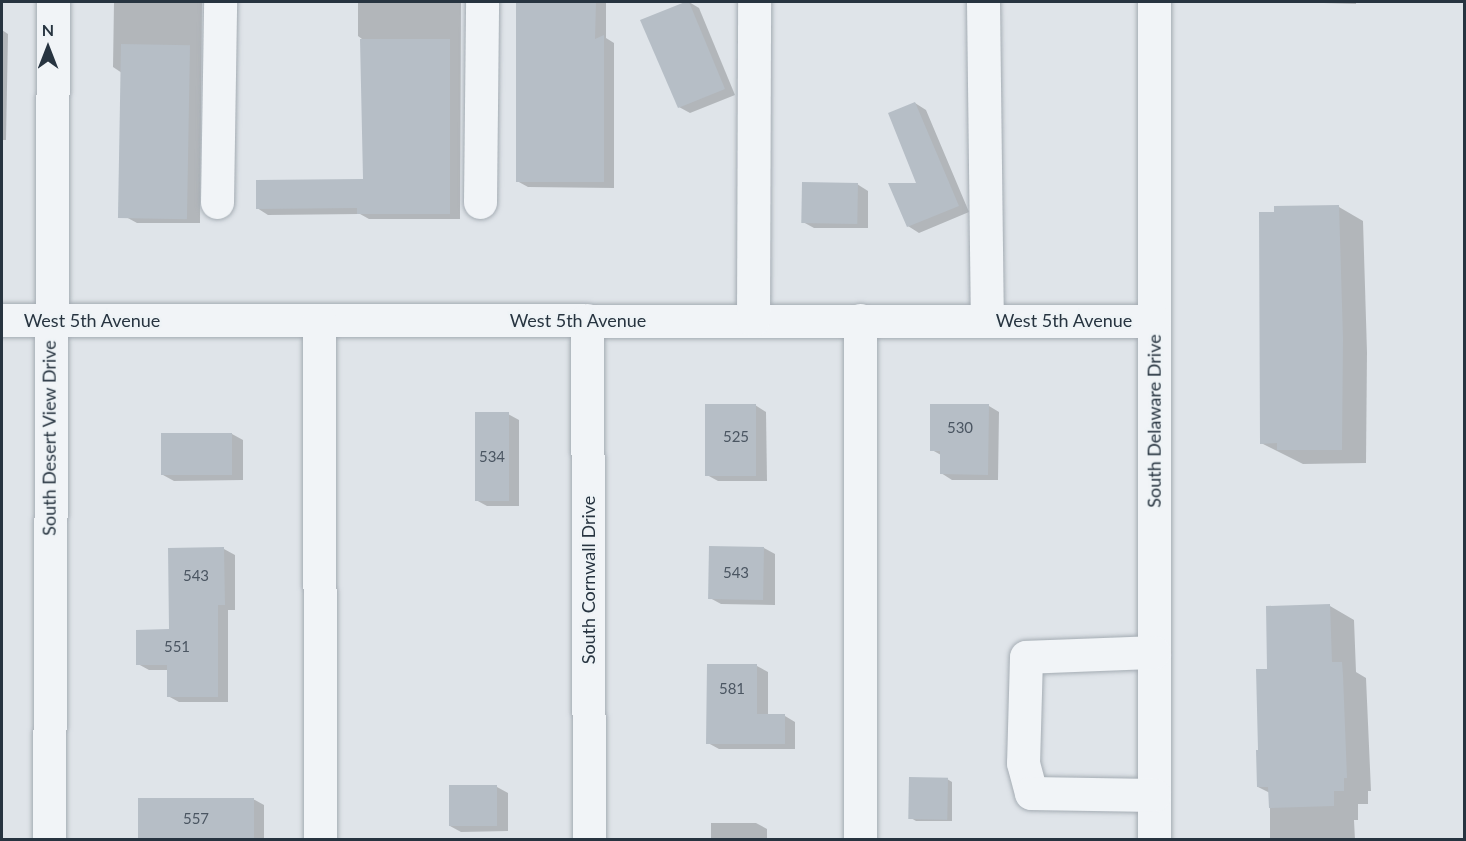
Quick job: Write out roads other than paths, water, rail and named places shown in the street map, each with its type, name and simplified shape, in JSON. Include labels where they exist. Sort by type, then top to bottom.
[{"type":"street","name":"South Desert View Drive","points":[[49,840],[49,320],[53,2]]},
{"type":"street","points":[[217,202],[220,2]]},
{"type":"street","points":[[480,202],[482,2]]},
{"type":"street","points":[[753,320],[754,2]]},
{"type":"street","points":[[983,2],[987,320]]},
{"type":"street","name":"South Delaware Drive","points":[[1154,2],[1154,840]]},
{"type":"street","name":"West 5th Avenue","points":[[2,320],[1154,321]]},
{"type":"street","points":[[319,320],[320,840]]},
{"type":"street","name":"South Cornwall Drive","points":[[587,320],[590,840]]},
{"type":"street","points":[[860,320],[860,840]]},
{"type":"street","points":[[1154,652],[1026,657],[1023,763],[1031,793],[1154,795]]}]
